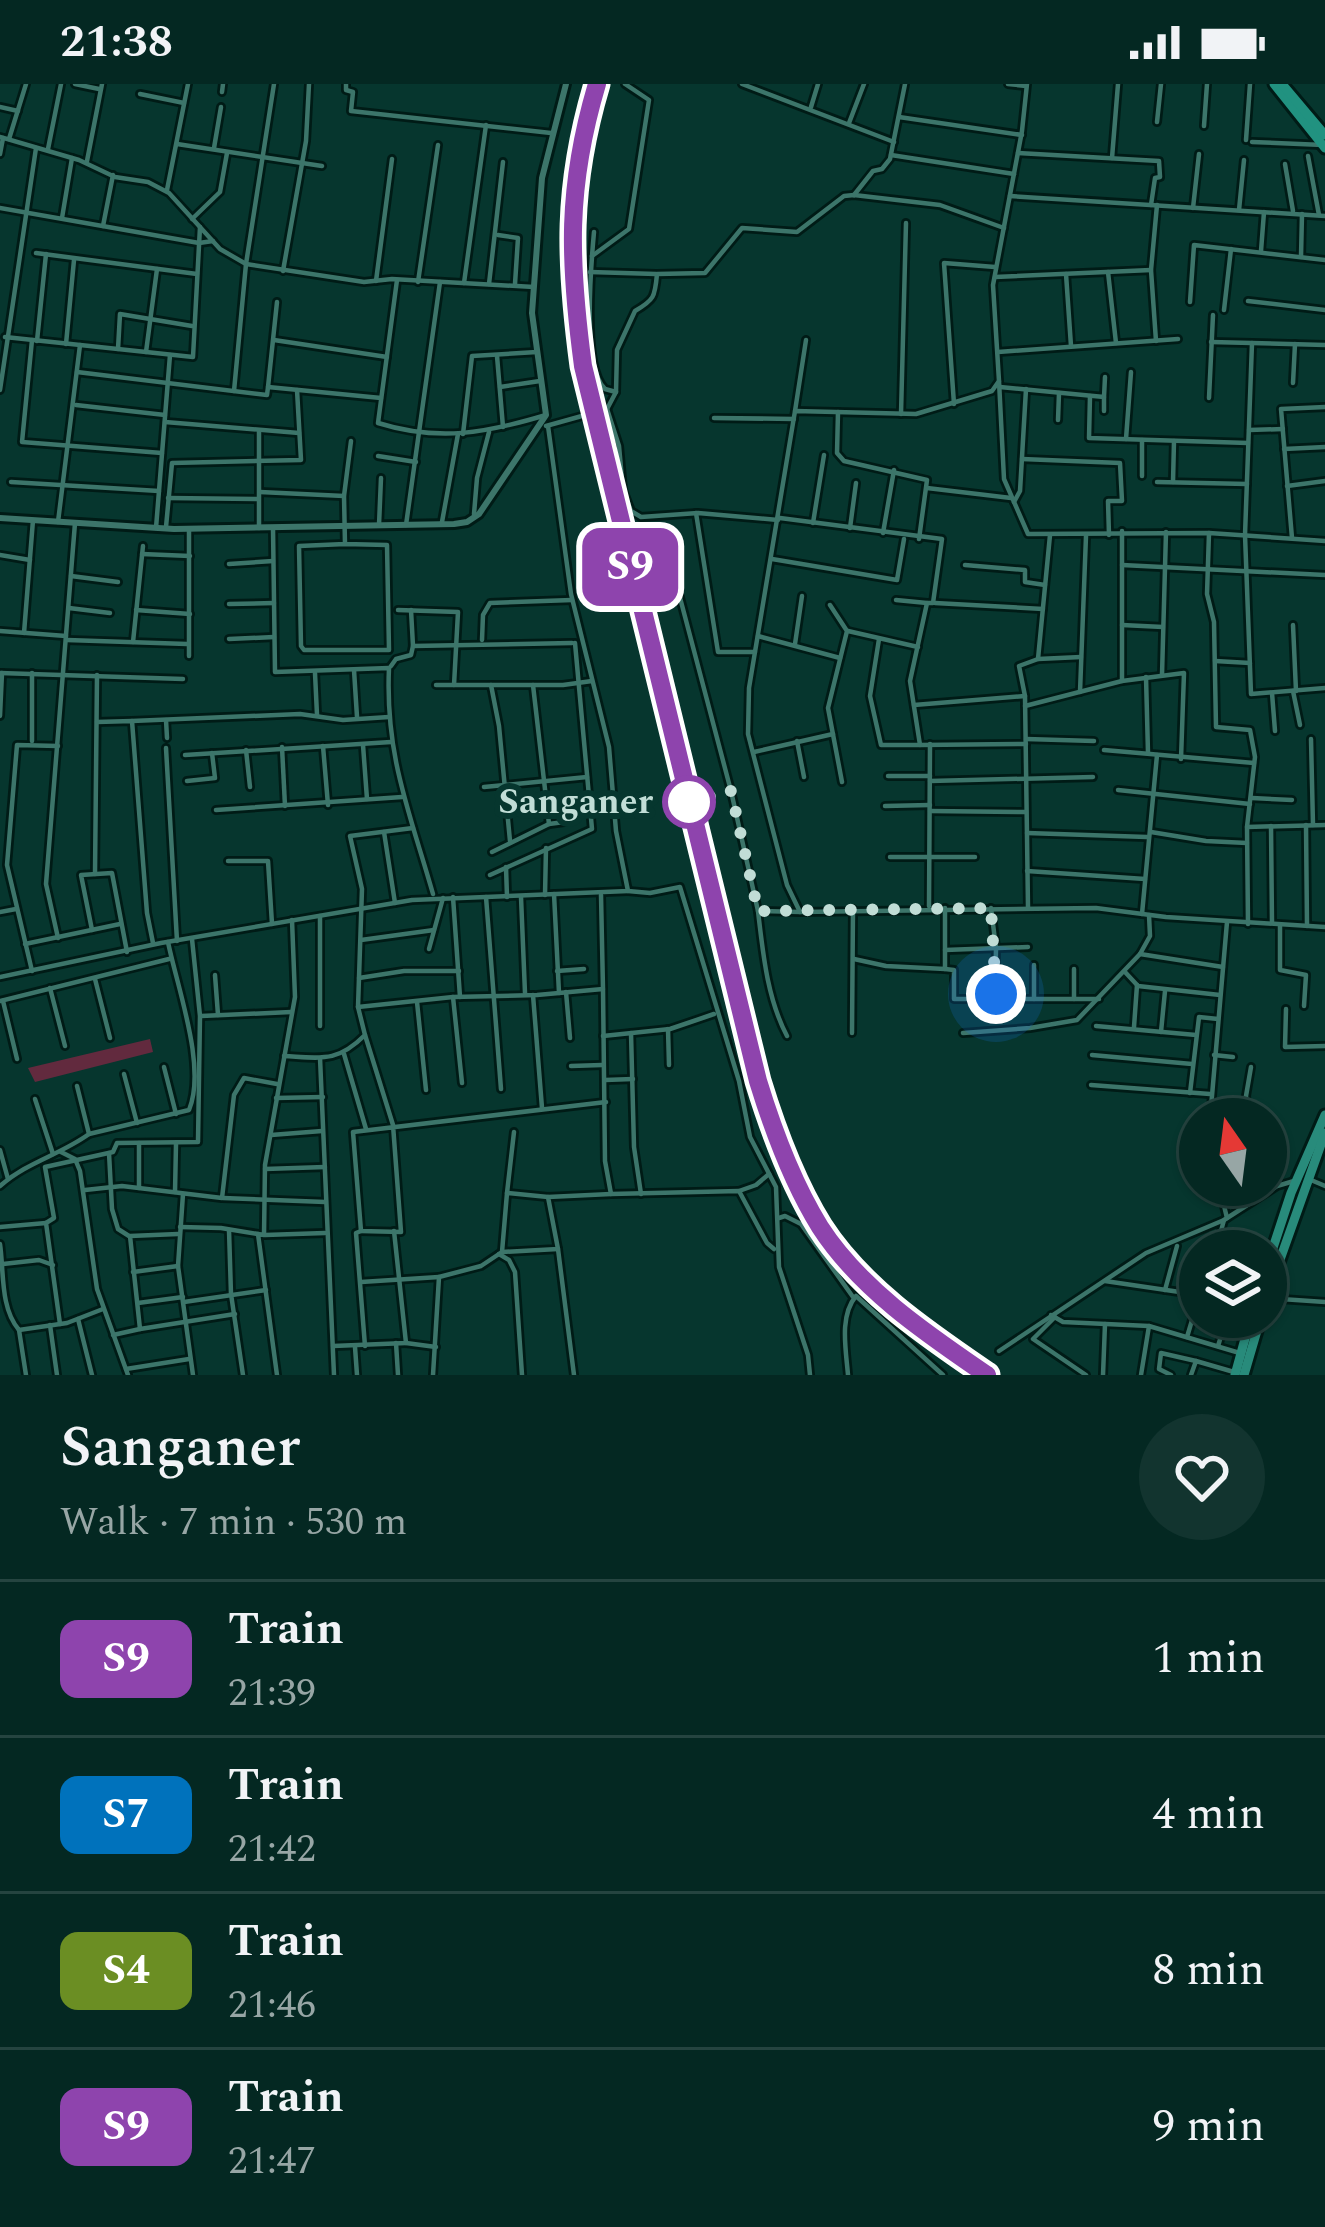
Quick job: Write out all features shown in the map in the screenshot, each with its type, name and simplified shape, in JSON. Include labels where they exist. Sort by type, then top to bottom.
[{"type":"highway","points":[[1278,84],[1324,143]]},
{"type":"main road","points":[[1280,1230],[1325,1114]]},
{"type":"main road","points":[[1286,1230],[1301,1180],[1325,1133]]},
{"type":"main road","points":[[1245,1354],[1248,1338]]},
{"type":"main road","points":[[1238,1374],[1252,1338]]},
{"type":"street","points":[[0,154],[26,84]]},
{"type":"street","points":[[47,152],[61,84]]},
{"type":"street","points":[[75,84],[102,87],[87,164]]},
{"type":"street","points":[[166,191],[188,84]]},
{"type":"street","points":[[234,391],[245,264],[266,158],[274,84]]},
{"type":"street","points":[[283,271],[302,163],[309,84]]},
{"type":"street","points":[[346,84],[352,92],[351,111],[551,133]]},
{"type":"street","points":[[566,84],[542,178],[534,287],[537,352],[572,600],[609,747],[616,831],[628,891]]},
{"type":"street","points":[[592,256],[629,229],[649,100],[625,84]]},
{"type":"street","points":[[742,84],[894,142]]},
{"type":"street","points":[[771,95],[775,84]]},
{"type":"street","points":[[811,110],[818,84]]},
{"type":"street","points":[[848,124],[865,84]]},
{"type":"street","points":[[854,195],[873,171],[887,164],[904,84]]},
{"type":"street","points":[[1008,84],[1027,85],[994,278],[1004,479],[1028,534],[1209,532],[1325,541]]},
{"type":"street","points":[[1112,158],[1118,84]]},
{"type":"street","points":[[1156,122],[1161,84]]},
{"type":"street","points":[[1204,126],[1207,84]]},
{"type":"street","points":[[1250,84],[1249,141],[1324,143]]},
{"type":"street","points":[[140,94],[184,103]]},
{"type":"street","points":[[0,106],[19,111]]},
{"type":"street","points":[[214,150],[221,107]]},
{"type":"street","points":[[899,117],[1022,135]]},
{"type":"street","points":[[464,283],[486,125]]},
{"type":"street","points":[[4,138],[166,191],[214,241],[245,264],[376,280],[534,287]]},
{"type":"street","points":[[177,144],[322,166]]},
{"type":"street","points":[[418,282],[437,146]]},
{"type":"street","points":[[0,390],[4,324],[28,213],[36,148]]},
{"type":"street","points":[[192,219],[220,192],[227,152]]},
{"type":"street","points":[[1018,153],[1159,161],[1160,177],[1152,178],[1156,340]]},
{"type":"street","points":[[1193,208],[1199,154]]},
{"type":"street","points":[[891,155],[1014,174]]},
{"type":"street","points":[[1010,196],[1322,216],[1308,156]]},
{"type":"street","points":[[62,219],[72,158]]},
{"type":"street","points":[[376,280],[392,159]]},
{"type":"street","points":[[1239,210],[1244,160]]},
{"type":"street","points":[[489,284],[503,162]]},
{"type":"street","points":[[1285,164],[1293,214]]},
{"type":"street","points":[[103,226],[113,176]]},
{"type":"street","points":[[590,272],[705,273],[742,228],[797,232],[844,196],[940,205],[1004,228]]},
{"type":"street","points":[[0,208],[199,243],[214,241]]},
{"type":"street","points":[[1262,251],[1264,212]]},
{"type":"street","points":[[1301,257],[1302,214]]},
{"type":"street","points":[[901,413],[906,223]]},
{"type":"street","points":[[5,337],[193,357],[200,225]]},
{"type":"street","points":[[594,232],[590,272],[594,373],[604,389],[616,392]]},
{"type":"street","points":[[498,235],[537,240]]},
{"type":"street","points":[[514,287],[518,238]]},
{"type":"street","points":[[1190,302],[1194,244],[1325,260]]},
{"type":"street","points":[[1224,310],[1231,248]]},
{"type":"street","points":[[36,253],[197,274]]},
{"type":"street","points":[[46,254],[22,442],[162,453]]},
{"type":"street","points":[[66,344],[74,258]]},
{"type":"street","points":[[954,404],[944,263],[997,267]]},
{"type":"street","points":[[146,352],[157,269]]},
{"type":"street","points":[[994,278],[1151,270]]},
{"type":"street","points":[[1108,272],[1116,344]]},
{"type":"street","points":[[657,274],[655,298],[634,311],[617,350],[616,392],[607,410],[619,446],[623,490],[632,511],[641,518],[696,513],[942,539],[910,681],[920,745]]},
{"type":"street","points":[[1066,274],[1071,347]]},
{"type":"street","points":[[397,280],[380,425],[461,434],[489,432],[546,415]]},
{"type":"street","points":[[406,525],[440,282]]},
{"type":"street","points":[[1248,301],[1325,310]]},
{"type":"street","points":[[77,371],[267,395],[277,302]]},
{"type":"street","points":[[118,349],[121,314],[194,326]]},
{"type":"street","points":[[1209,398],[1213,315]]},
{"type":"street","points":[[998,352],[1178,339]]},
{"type":"street","points":[[274,340],[387,357]]},
{"type":"street","points":[[800,912],[787,885],[748,734],[749,688],[806,340]]},
{"type":"street","points":[[1211,343],[1325,345]]},
{"type":"street","points":[[1252,343],[1245,535],[1251,694],[1325,688]]},
{"type":"street","points":[[1293,382],[1295,344]]},
{"type":"street","points":[[58,522],[80,345]]},
{"type":"street","points":[[441,524],[472,356],[537,352]]},
{"type":"street","points":[[160,529],[170,355]]},
{"type":"street","points":[[497,356],[503,428]]},
{"type":"street","points":[[1126,439],[1131,371]]},
{"type":"street","points":[[1105,377],[1105,410]]},
{"type":"street","points":[[500,387],[540,381]]},
{"type":"street","points":[[714,418],[916,414],[992,391],[1000,384]]},
{"type":"street","points":[[1000,384],[1104,397]]},
{"type":"street","points":[[268,387],[382,398]]},
{"type":"street","points":[[160,529],[172,463],[301,460],[297,389]]},
{"type":"street","points":[[1013,500],[1020,491],[1026,389]]},
{"type":"street","points":[[1058,420],[1059,393]]},
{"type":"street","points":[[1090,396],[1089,438],[1249,443]]},
{"type":"street","points":[[73,404],[259,432],[299,433]]},
{"type":"street","points":[[1292,538],[1281,409],[1325,407]]},
{"type":"street","points":[[0,518],[160,529],[467,522],[545,426],[607,410]]},
{"type":"street","points":[[838,412],[837,453],[844,461],[927,480],[919,539]]},
{"type":"street","points":[[1249,430],[1282,430]]},
{"type":"street","points":[[259,432],[260,528]]},
{"type":"street","points":[[474,518],[476,478],[489,432]]},
{"type":"street","points":[[1142,440],[1142,476]]},
{"type":"street","points":[[345,544],[344,496],[351,441]]},
{"type":"street","points":[[1173,482],[1174,441]]},
{"type":"street","points":[[1284,449],[1325,446]]},
{"type":"street","points":[[813,523],[824,455]]},
{"type":"street","points":[[378,456],[416,463]]},
{"type":"street","points":[[1022,459],[1120,463],[1122,501],[1108,501],[1109,535]]},
{"type":"street","points":[[883,533],[894,470]]},
{"type":"street","points":[[380,525],[381,478]]},
{"type":"street","points":[[11,482],[159,491]]},
{"type":"street","points":[[850,529],[856,482]]},
{"type":"street","points":[[1156,482],[1247,484]]},
{"type":"street","points":[[1287,486],[1325,482]]},
{"type":"street","points":[[927,488],[1013,500]]},
{"type":"street","points":[[168,498],[344,496]]},
{"type":"street","points":[[696,513],[718,652],[755,652]]},
{"type":"street","points":[[24,633],[33,520]]},
{"type":"street","points":[[58,938],[46,884],[74,523]]},
{"type":"street","points":[[273,528],[275,672],[389,668]]},
{"type":"street","points":[[189,529],[189,656]]},
{"type":"street","points":[[1122,682],[1123,531]]},
{"type":"street","points":[[1162,675],[1166,532]]},
{"type":"street","points":[[1209,532],[1216,727],[1250,730],[1254,763],[1246,827],[1248,924]]},
{"type":"street","points":[[1038,659],[1050,535]]},
{"type":"street","points":[[1080,692],[1085,536]]},
{"type":"street","points":[[772,559],[897,580],[904,537]]},
{"type":"street","points":[[345,544],[387,545],[389,650],[302,649],[298,546],[345,544]]},
{"type":"street","points":[[133,642],[142,550],[190,556]]},
{"type":"street","points":[[0,555],[30,560]]},
{"type":"street","points":[[669,556],[731,791],[776,1016],[787,1036]]},
{"type":"street","points":[[229,564],[273,561]]},
{"type":"street","points":[[965,565],[1025,570],[1025,582],[1046,585]]},
{"type":"street","points":[[1122,566],[1325,575]]},
{"type":"street","points":[[71,576],[118,582]]},
{"type":"street","points":[[795,646],[802,596]]},
{"type":"street","points":[[482,643],[490,603],[572,600]]},
{"type":"street","points":[[896,600],[1043,609]]},
{"type":"street","points":[[229,604],[274,603]]},
{"type":"street","points":[[830,605],[847,631],[918,647]]},
{"type":"street","points":[[69,608],[110,613]]},
{"type":"street","points":[[136,610],[190,614]]},
{"type":"street","points":[[398,610],[458,612],[454,685]]},
{"type":"street","points":[[411,610],[411,655],[396,659],[389,668],[389,717],[402,797],[434,897]]},
{"type":"street","points":[[1122,625],[1163,626]]},
{"type":"street","points":[[1293,626],[1300,725]]},
{"type":"street","points":[[0,631],[189,644]]},
{"type":"street","points":[[842,782],[828,708],[847,631]]},
{"type":"street","points":[[229,640],[274,637]]},
{"type":"street","points":[[758,637],[840,658]]},
{"type":"street","points":[[878,639],[870,697],[881,745],[1094,740]]},
{"type":"street","points":[[413,646],[584,642]]},
{"type":"street","points":[[490,875],[592,829],[575,643]]},
{"type":"street","points":[[1028,907],[1025,696],[1019,665],[1081,657]]},
{"type":"street","points":[[1215,661],[1250,663]]},
{"type":"street","points":[[354,670],[358,718]]},
{"type":"street","points":[[0,716],[1,673],[183,679]]},
{"type":"street","points":[[32,673],[32,740]]},
{"type":"street","points":[[315,673],[316,718]]},
{"type":"street","points":[[1025,706],[1146,677],[1184,673],[1181,759]]},
{"type":"street","points":[[95,874],[97,675]]},
{"type":"street","points":[[1146,677],[1148,753]]},
{"type":"street","points":[[436,685],[595,680]]},
{"type":"street","points":[[491,685],[510,842]]},
{"type":"street","points":[[533,685],[550,824]]},
{"type":"street","points":[[1272,693],[1275,731]]},
{"type":"street","points":[[914,705],[1025,696]]},
{"type":"street","points":[[97,722],[300,714],[389,717]]},
{"type":"street","points":[[166,719],[167,738]]},
{"type":"street","points":[[132,721],[147,913],[154,945]]},
{"type":"street","points":[[754,752],[833,734]]},
{"type":"street","points":[[1307,926],[1311,739]]},
{"type":"street","points":[[797,741],[804,777]]},
{"type":"street","points":[[185,755],[392,742]]},
{"type":"street","points":[[929,908],[930,744]]},
{"type":"street","points":[[32,970],[7,866],[16,745],[59,746]]},
{"type":"street","points":[[363,745],[368,801]]},
{"type":"street","points":[[323,746],[328,805]]},
{"type":"street","points":[[282,747],[286,806]]},
{"type":"street","points":[[166,748],[177,941]]},
{"type":"street","points":[[246,750],[250,787]]},
{"type":"street","points":[[1104,750],[1254,763]]},
{"type":"street","points":[[187,781],[215,778],[212,753]]},
{"type":"street","points":[[963,1034],[1077,1020],[1140,954],[1150,935],[1145,879],[1157,755]]},
{"type":"street","points":[[888,776],[1093,777]]},
{"type":"street","points":[[484,787],[586,777]]},
{"type":"street","points":[[1118,790],[1292,800]]},
{"type":"street","points":[[216,810],[402,797]]},
{"type":"street","points":[[885,806],[1027,812]]},
{"type":"street","points":[[491,852],[564,822]]},
{"type":"street","points":[[1246,827],[1325,825]]},
{"type":"street","points":[[1271,826],[1280,970],[1306,975],[1304,1006]]},
{"type":"street","points":[[365,1346],[356,1233],[401,1232],[393,1125],[358,1007],[363,907],[350,836],[412,828]]},
{"type":"street","points":[[384,832],[395,903]]},
{"type":"street","points":[[1027,833],[1150,834],[1247,843]]},
{"type":"street","points":[[546,848],[557,971],[569,1038]]},
{"type":"street","points":[[890,857],[975,857]]},
{"type":"street","points":[[228,861],[268,862],[272,925]]},
{"type":"street","points":[[506,867],[507,897]]},
{"type":"street","points":[[1028,871],[1145,879]]},
{"type":"street","points":[[92,930],[81,875],[112,873],[127,952]]},
{"type":"street","points":[[0,977],[168,942],[434,897],[650,893],[680,887],[739,1081],[750,1137],[776,1186],[777,1251],[810,1375]]},
{"type":"street","points":[[601,894],[606,1172],[611,1194]]},
{"type":"street","points":[[453,897],[462,1082]]},
{"type":"street","points":[[486,897],[501,1089]]},
{"type":"street","points":[[521,897],[542,1108]]},
{"type":"street","points":[[429,950],[442,898]]},
{"type":"street","points":[[944,908],[945,970]]},
{"type":"street","points":[[991,908],[996,948],[994,1000]]},
{"type":"street","points":[[758,911],[1096,908],[1325,927]]},
{"type":"street","points":[[0,912],[16,909]]},
{"type":"street","points":[[851,1034],[853,909]]},
{"type":"street","points":[[320,916],[320,1026]]},
{"type":"street","points":[[277,1375],[261,1234],[265,1168],[295,997],[292,920]]},
{"type":"street","points":[[1210,1098],[1227,922]]},
{"type":"street","points":[[25,944],[122,923]]},
{"type":"street","points":[[361,940],[434,930]]},
{"type":"street","points":[[44,1167],[113,1152],[117,1143],[198,1142],[200,1016],[192,939]]},
{"type":"street","points":[[0,1186],[89,1134],[189,1110],[194,1099],[189,1034],[168,942]]},
{"type":"street","points":[[945,950],[1028,947]]},
{"type":"street","points":[[1140,954],[1225,967]]},
{"type":"street","points":[[17,1060],[1,1000],[171,958]]},
{"type":"street","points":[[854,959],[954,970],[954,999],[1099,999]]},
{"type":"street","points":[[1034,965],[1034,999]]},
{"type":"street","points":[[557,971],[584,969]]},
{"type":"street","points":[[1074,969],[1074,999]]},
{"type":"street","points":[[359,978],[404,971],[459,971]]},
{"type":"street","points":[[1125,972],[1137,985],[1220,995]]},
{"type":"street","points":[[215,975],[218,1015]]},
{"type":"street","points":[[94,977],[110,1038]]},
{"type":"street","points":[[1134,1029],[1137,985]]},
{"type":"street","points":[[50,988],[65,1046]]},
{"type":"street","points":[[358,1007],[604,988]]},
{"type":"street","points":[[1161,1032],[1165,991]]},
{"type":"street","points":[[417,1002],[426,1090]]},
{"type":"street","points":[[1286,1009],[1285,1047],[1325,1046]]},
{"type":"street","points":[[200,1016],[291,1012]]},
{"type":"street","points":[[603,1036],[668,1030],[716,1014]]},
{"type":"street","points":[[1190,1093],[1198,1017],[1218,1019]]},
{"type":"street","points":[[1096,1026],[1196,1036]]},
{"type":"street","points":[[668,1030],[669,1065]]},
{"type":"street","points":[[631,1034],[634,1147],[641,1194]]},
{"type":"street","points":[[284,1056],[344,1054],[365,1036]]},
{"type":"street","points":[[344,1054],[366,1130]]},
{"type":"street","points":[[1092,1054],[1192,1064]]},
{"type":"street","points":[[1214,1055],[1233,1057]]},
{"type":"street","points":[[320,1058],[334,1375]]},
{"type":"street","points":[[571,1066],[604,1065]]},
{"type":"street","points":[[164,1067],[176,1114]]},
{"type":"street","points":[[1246,1098],[1251,1067]]},
{"type":"street","points":[[124,1075],[137,1123]]},
{"type":"street","points":[[222,1198],[234,1095],[244,1078],[278,1084]]},
{"type":"street","points":[[605,1080],[633,1078]]},
{"type":"street","points":[[77,1085],[89,1134]]},
{"type":"street","points":[[1091,1085],[1210,1094]]},
{"type":"street","points":[[276,1098],[323,1097]]},
{"type":"street","points":[[35,1099],[52,1154]]},
{"type":"street","points":[[361,1231],[353,1132],[606,1102]]},
{"type":"street","points":[[271,1135],[322,1131]]},
{"type":"street","points":[[500,1253],[514,1132]]},
{"type":"street","points":[[176,1142],[178,1266],[193,1375]]},
{"type":"street","points":[[139,1143],[139,1188]]},
{"type":"street","points":[[0,1150],[8,1179]]},
{"type":"street","points":[[61,1152],[75,1159],[85,1190],[94,1271],[127,1372],[189,1359]]},
{"type":"street","points":[[109,1153],[112,1209],[118,1229],[130,1236],[229,1229],[261,1234],[325,1233]]},
{"type":"street","points":[[0,1227],[46,1223],[54,1218],[44,1167],[38,1160]]},
{"type":"street","points":[[265,1168],[326,1167]]},
{"type":"street","points":[[507,1193],[739,1191],[770,1174]]},
{"type":"street","points":[[1287,1183],[1301,1180],[1325,1186]]},
{"type":"street","points":[[85,1190],[139,1188],[222,1198],[326,1202]]},
{"type":"street","points":[[739,1191],[767,1243],[777,1251]]},
{"type":"street","points":[[548,1196],[574,1375]]},
{"type":"street","points":[[1221,1230],[1226,1219],[1223,1206]]},
{"type":"street","points":[[999,1351],[1146,1252],[1226,1219],[1243,1206]]},
{"type":"street","points":[[778,1218],[785,1216],[801,1224],[854,1298]]},
{"type":"street","points":[[46,1223],[60,1324]]},
{"type":"street","points":[[229,1229],[231,1294],[243,1375]]},
{"type":"street","points":[[394,1231],[406,1342]]},
{"type":"street","points":[[130,1236],[140,1329]]},
{"type":"street","points":[[0,1244],[6,1301],[19,1330],[26,1375]]},
{"type":"street","points":[[1165,1290],[1177,1246]]},
{"type":"street","points":[[359,1282],[439,1277],[481,1266],[500,1253],[558,1249]]},
{"type":"street","points":[[500,1253],[515,1272],[522,1375]]},
{"type":"street","points":[[3,1264],[39,1259],[53,1265]]},
{"type":"street","points":[[133,1272],[178,1266]]},
{"type":"street","points":[[434,1375],[439,1277]]},
{"type":"street","points":[[1105,1281],[1179,1292]]},
{"type":"street","points":[[138,1303],[266,1290]]},
{"type":"street","points":[[854,1298],[943,1375]]},
{"type":"street","points":[[848,1375],[845,1340],[848,1305],[854,1298]]},
{"type":"street","points":[[1287,1299],[1325,1302]]},
{"type":"street","points":[[19,1330],[60,1324],[103,1309]]},
{"type":"street","points":[[113,1335],[235,1314]]},
{"type":"street","points":[[1053,1316],[1063,1322],[1149,1326],[1179,1335]]},
{"type":"street","points":[[1053,1316],[1033,1339],[1086,1375]]},
{"type":"street","points":[[78,1318],[92,1375]]},
{"type":"street","points":[[1103,1375],[1105,1324]]},
{"type":"street","points":[[50,1325],[57,1375]]},
{"type":"street","points":[[1141,1375],[1149,1326]]},
{"type":"street","points":[[1191,1338],[1245,1354]]},
{"type":"street","points":[[1219,1346],[1221,1338]]},
{"type":"street","points":[[331,1346],[406,1342],[436,1347]]},
{"type":"street","points":[[396,1343],[398,1375]]},
{"type":"street","points":[[355,1346],[357,1375]]},
{"type":"street","points":[[1172,1375],[1158,1366],[1161,1353],[1238,1374]]},
{"type":"street","points":[[1191,1375],[1196,1361]]},
{"type":"street","points":[[923,1375],[934,1367]]},
{"type":"shaded area","points":[[150,1039],[153,1052],[35,1082],[28,1068]]},
{"type":"railway","points":[[597,84],[573,194],[571,274],[583,366],[758,1080],[792,1174],[836,1249],[896,1309],[987,1375]]},
{"type":"train","name":"S9","points":[[597,84],[573,194],[571,274],[583,366],[758,1081],[773,1130],[822,1229],[898,1310],[987,1375]]},
{"type":"place","name":"Sanganer","points":[[689,802]]},
{"type":"route","points":[[689,802],[731,791],[758,911],[991,908],[996,994]]}]
